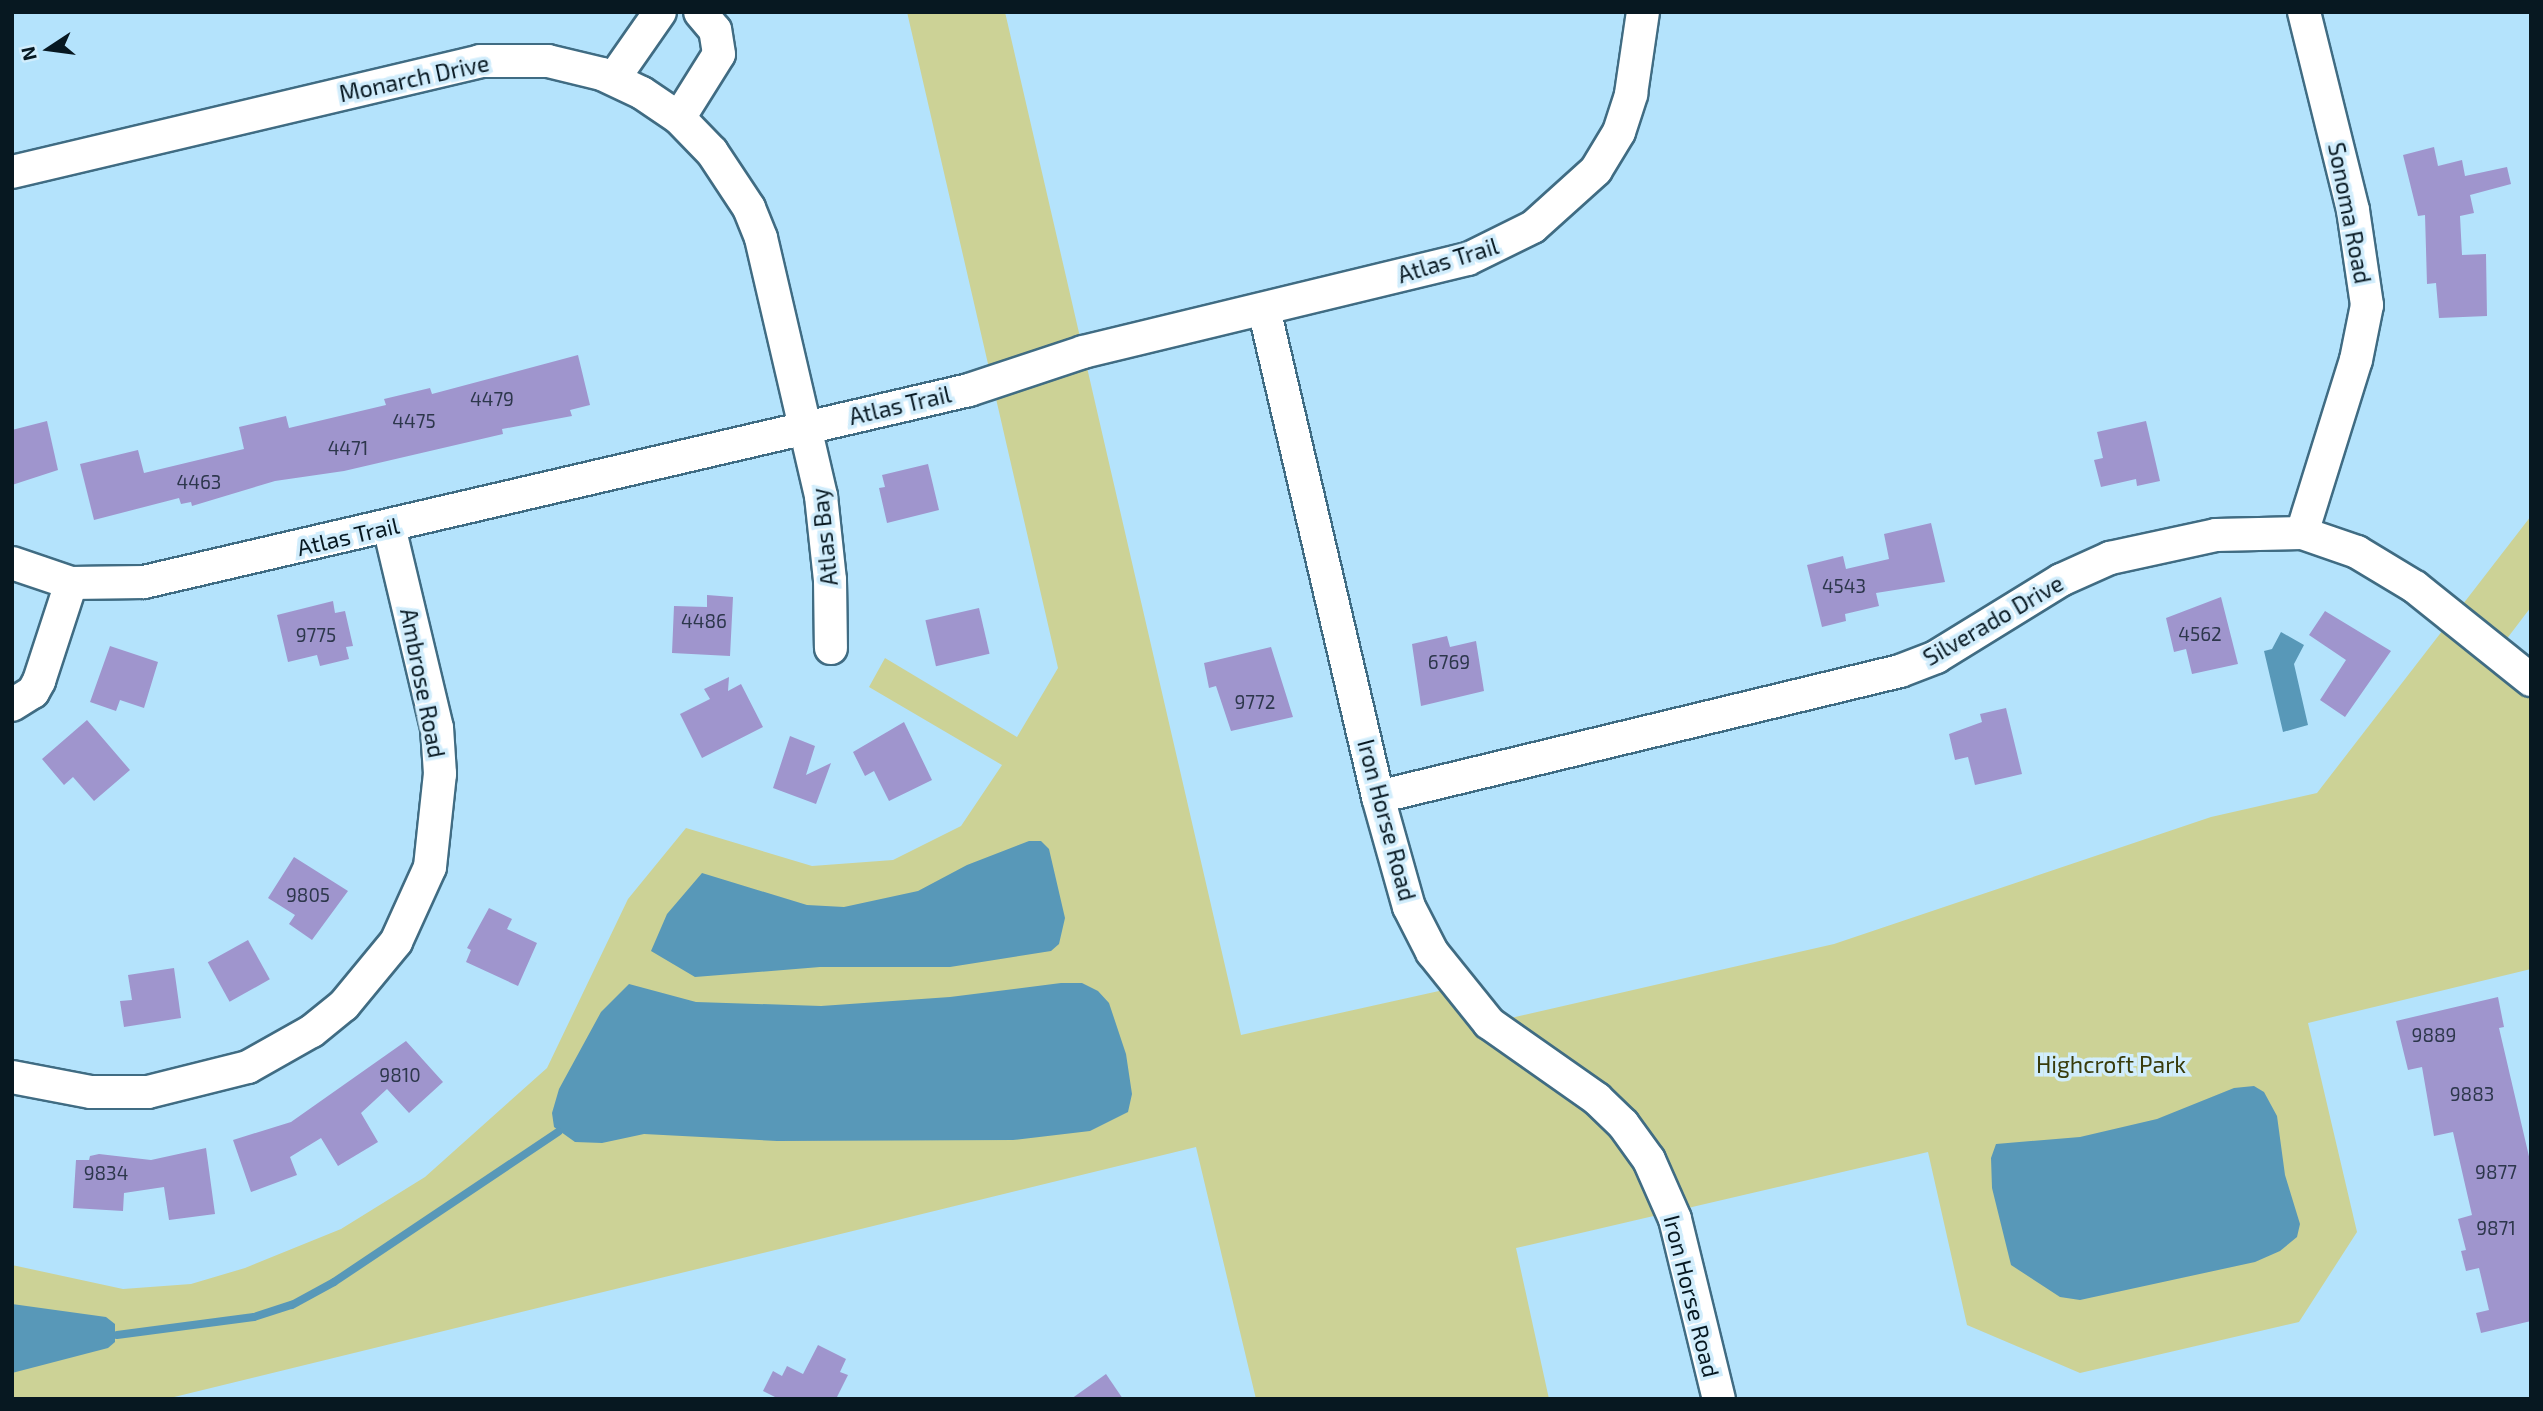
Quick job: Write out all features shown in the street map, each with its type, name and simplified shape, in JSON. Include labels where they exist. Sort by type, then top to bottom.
[{"type":"street","points":[[614,78],[660,12]]},
{"type":"street","points":[[679,118],[719,54],[715,30],[700,12]]},
{"type":"street","name":"Atlas Trail","points":[[12,563],[71,583],[144,583],[969,390],[1074,354],[1468,259],[1497,248],[1554,211],[1596,170],[1619,132],[1632,94],[1643,12]]},
{"type":"street","name":"Sonoma Road","points":[[2302,533],[2356,360],[2367,305],[2355,222],[2305,12]]},
{"type":"street","name":"Monarch Drive","points":[[12,173],[480,61],[548,61],[614,78],[679,118],[712,152],[749,208],[761,238],[807,427]]},
{"type":"street","name":"Iron Horse Road","points":[[1264,309],[1378,797],[1409,907],[1457,986],[1489,1023],[1597,1099],[1623,1124],[1649,1160],[1675,1219],[1719,1399]]},
{"type":"street","name":"Atlas Bay","points":[[807,427],[827,540],[831,648]]},
{"type":"street","name":"Ambrose Road","points":[[12,1077],[91,1092],[148,1092],[226,1075],[282,1051],[312,1031],[344,1005],[396,942],[430,867],[440,774],[437,728],[390,526]]},
{"type":"street","name":"Silverado Drive","points":[[1378,797],[1900,671],[1936,657],[2061,580],[2110,558],[2216,535],[2302,533],[2386,567],[2531,680]]},
{"type":"street","points":[[12,705],[33,692],[71,583]]},
{"type":"green space","name":"Highcroft Park","points":[[907,12],[1005,12],[1241,1035],[1457,987],[1489,1023],[1834,944],[2211,817],[2317,793],[2531,516],[2531,607],[2496,653],[2531,680],[2531,969],[2308,1023],[2357,1232],[2299,1322],[2080,1373],[1967,1325],[1928,1152],[1516,1248],[1549,1399],[1256,1399],[1196,1147],[166,1399],[12,1399],[12,1265],[123,1289],[191,1284],[245,1268],[341,1229],[425,1177],[547,1068],[628,899],[686,828],[812,866],[893,860],[961,826],[1002,765],[869,687],[885,658],[1017,737],[1058,668]]},
{"type":"water","points":[[2281,632],[2304,645],[2294,664],[2308,725],[2283,732],[2264,651],[2272,649]]},
{"type":"water","points":[[1029,841],[1041,841],[1049,849],[1065,918],[1059,944],[1051,951],[950,967],[820,967],[695,977],[651,951],[667,914],[702,873],[807,905],[844,907],[918,891],[967,865]]},
{"type":"water","points":[[1061,983],[1082,983],[1098,991],[1109,1003],[1126,1054],[1132,1094],[1128,1112],[1090,1131],[1013,1140],[777,1141],[644,1134],[602,1143],[575,1142],[554,1127],[552,1113],[559,1089],[601,1012],[629,984],[696,1002],[821,1006],[950,997]]},
{"type":"water","points":[[2254,1086],[2264,1092],[2277,1116],[2285,1175],[2300,1224],[2297,1237],[2280,1251],[2255,1262],[2080,1300],[2060,1297],[2011,1265],[1992,1188],[1991,1158],[1996,1144],[2080,1137],[2157,1119],[2234,1088]]},
{"type":"water","points":[[12,1304],[106,1317],[115,1324],[115,1342],[108,1348],[12,1373]]},
{"type":"building","points":[[2434,147],[2438,166],[2462,160],[2465,176],[2507,167],[2511,184],[2470,195],[2474,213],[2460,216],[2462,255],[2486,254],[2487,316],[2439,318],[2436,283],[2427,284],[2425,215],[2418,216],[2403,155]]},
{"type":"building","points":[[578,355],[590,405],[570,410],[572,416],[502,429],[503,434],[344,471],[275,481],[192,506],[191,502],[181,504],[179,498],[94,520],[80,464],[138,450],[144,473],[244,449],[239,427],[286,416],[289,428],[386,405],[384,399],[430,388],[432,394]]},
{"type":"building","points":[[47,421],[58,470],[12,485],[12,430]]},
{"type":"building","points":[[2146,421],[2160,481],[2137,486],[2136,479],[2101,487],[2094,460],[2103,458],[2097,432]]},
{"type":"building","points":[[928,464],[939,510],[887,523],[879,488],[885,487],[882,475]]},
{"type":"building","points":[[1931,523],[1945,582],[1876,593],[1879,606],[1845,614],[1846,621],[1822,627],[1807,565],[1843,556],[1846,569],[1889,559],[1884,534]]},
{"type":"building","points":[[707,595],[733,597],[730,656],[672,653],[674,606],[707,607]]},
{"type":"building","points":[[2221,597],[2238,664],[2192,674],[2186,649],[2174,652],[2166,618]]},
{"type":"building","points":[[333,601],[335,613],[345,611],[353,646],[346,647],[349,659],[320,666],[317,655],[288,662],[277,615]]},
{"type":"building","points":[[979,608],[990,654],[936,666],[925,620]]},
{"type":"building","points":[[2325,611],[2391,651],[2345,717],[2320,700],[2346,660],[2309,635]]},
{"type":"building","points":[[1447,636],[1450,647],[1476,641],[1484,691],[1421,706],[1412,644]]},
{"type":"building","points":[[110,646],[158,662],[144,708],[120,700],[116,711],[90,702]]},
{"type":"building","points":[[1271,647],[1293,717],[1231,731],[1216,686],[1209,688],[1204,663]]},
{"type":"building","points":[[729,677],[728,691],[741,684],[763,727],[702,758],[680,714],[710,699],[704,689]]},
{"type":"building","points":[[2006,708],[2022,774],[1975,785],[1968,757],[1955,760],[1949,734],[1982,722],[1980,714]]},
{"type":"building","points":[[87,720],[130,770],[94,801],[73,777],[64,785],[42,759]]},
{"type":"building","points":[[904,722],[932,780],[889,801],[874,771],[865,776],[853,752]]},
{"type":"building","points":[[790,736],[815,746],[806,775],[831,763],[816,804],[773,788]]},
{"type":"building","points":[[294,857],[348,891],[312,940],[289,924],[295,915],[268,898]]},
{"type":"building","points":[[489,908],[512,919],[507,929],[537,943],[518,986],[466,962],[471,950],[467,948]]},
{"type":"building","points":[[248,940],[270,979],[230,1002],[208,962]]},
{"type":"building","points":[[174,968],[181,1018],[124,1027],[120,1001],[132,1000],[128,975]]},
{"type":"building","points":[[2498,997],[2504,1027],[2499,1028],[2531,1165],[2531,1321],[2481,1333],[2476,1313],[2489,1310],[2479,1268],[2466,1271],[2461,1251],[2466,1250],[2458,1219],[2472,1215],[2453,1132],[2434,1136],[2422,1067],[2408,1070],[2396,1021]]},
{"type":"building","points":[[406,1041],[443,1082],[409,1113],[387,1089],[361,1113],[378,1142],[338,1166],[321,1138],[290,1157],[297,1175],[251,1192],[233,1140],[291,1122]]},
{"type":"building","points":[[206,1148],[215,1214],[169,1220],[164,1187],[124,1193],[123,1211],[73,1208],[76,1160],[89,1160],[90,1156],[99,1154],[151,1160]]},
{"type":"building","points":[[818,1345],[846,1359],[840,1372],[848,1375],[836,1399],[779,1399],[763,1391],[773,1371],[782,1376],[787,1366],[803,1374]]},
{"type":"building","points":[[1106,1374],[1123,1399],[1071,1399]]},
{"type":"waterway","points":[[117,1335],[254,1317],[292,1305],[334,1282],[558,1132]]}]
